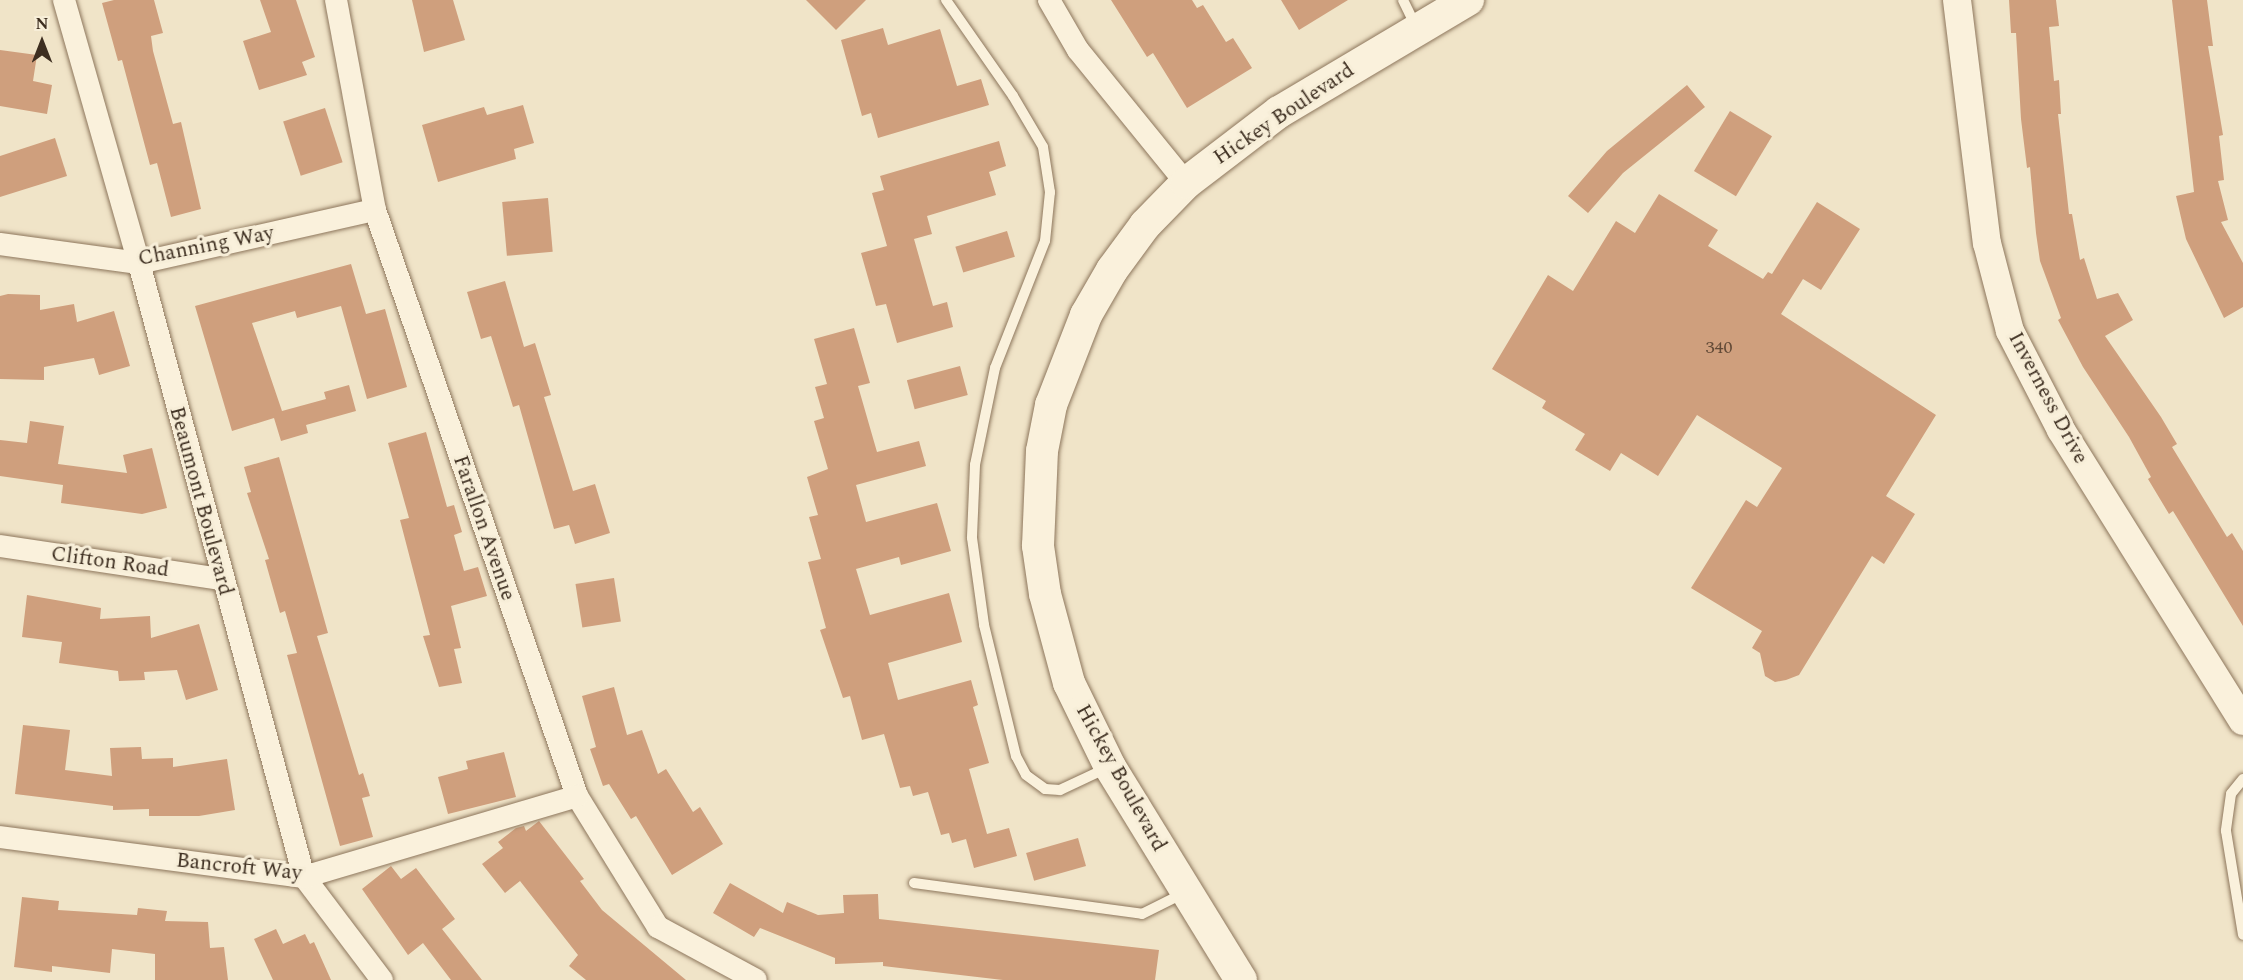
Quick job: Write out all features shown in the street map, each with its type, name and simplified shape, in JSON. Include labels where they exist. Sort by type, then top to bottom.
[{"type":"main road","name":"Hickey Boulevard","points":[[1241,980],[1110,767],[1069,682],[1047,605],[1038,546],[1042,451],[1051,405],[1086,315],[1112,270],[1145,225],[1186,183],[1279,112],[1468,0]]},
{"type":"street","name":"Beaumont Boulevard","points":[[64,0],[139,263],[221,579],[304,877],[382,980]]},
{"type":"street","name":"Farallon Avenue","points":[[336,0],[375,210],[577,796],[658,927],[756,980]]},
{"type":"street","points":[[1049,0],[1077,50],[1186,183]]},
{"type":"street","name":"Inverness Drive","points":[[1957,0],[1986,243],[2010,331],[2061,430],[2243,721]]},
{"type":"street","name":"Channing Way","points":[[0,244],[139,263],[375,210]]},
{"type":"street","name":"Clifton Road","points":[[0,546],[221,579]]},
{"type":"street","name":"Bancroft Way","points":[[0,837],[304,877],[577,796]]},
{"type":"lane","points":[[946,0],[1013,96],[1042,147],[1050,192],[1044,241],[996,368],[975,465],[972,538],[984,625],[1016,756],[1026,775],[1044,789],[1060,790],[1110,767]]},
{"type":"lane","points":[[1402,0],[1417,30]]},
{"type":"lane","points":[[2243,780],[2231,794],[2226,831],[2243,935]]},
{"type":"lane","points":[[914,883],[1142,914],[1187,892]]},
{"type":"building","points":[[114,0],[154,0],[163,33],[151,36],[153,51],[173,124],[181,122],[201,209],[171,217],[157,163],[150,165],[122,60],[118,61],[102,3]]},
{"type":"building","points":[[260,0],[296,0],[315,57],[302,62],[307,75],[259,90],[243,41],[271,32]]},
{"type":"building","points":[[412,0],[453,0],[465,40],[424,52]]},
{"type":"building","points":[[806,0],[866,0],[836,30]]},
{"type":"building","points":[[1111,0],[1192,0],[1197,8],[1203,5],[1226,42],[1233,38],[1252,68],[1187,108],[1153,53],[1147,57]]},
{"type":"building","points":[[1281,0],[1348,0],[1299,30]]},
{"type":"building","points":[[2009,0],[2056,0],[2059,26],[2049,27],[2054,81],[2059,80],[2061,114],[2058,114],[2069,214],[2072,214],[2080,260],[2084,258],[2097,299],[2118,293],[2133,320],[2105,336],[2161,417],[2177,444],[2172,447],[2227,537],[2232,533],[2243,551],[2243,626],[2173,511],[2169,514],[2148,479],[2151,477],[2129,437],[2083,367],[2058,320],[2061,318],[2040,261],[2030,167],[2027,168],[2021,119],[2016,33],[2011,33]]},
{"type":"building","points":[[2172,0],[2207,0],[2213,46],[2208,46],[2223,135],[2219,136],[2224,180],[2218,181],[2228,220],[2221,222],[2243,263],[2243,307],[2224,318],[2186,239],[2176,196],[2194,192]]},
{"type":"building","points":[[883,28],[888,45],[940,29],[957,86],[981,79],[989,105],[878,138],[871,113],[862,116],[841,40]]},
{"type":"building","points":[[0,50],[37,55],[33,81],[52,85],[47,114],[0,106]]},
{"type":"building","points":[[1687,85],[1705,107],[1623,173],[1588,213],[1568,196],[1607,151]]},
{"type":"building","points":[[523,105],[534,143],[514,149],[516,159],[438,182],[422,125],[484,107],[487,115]]},
{"type":"building","points":[[325,108],[343,162],[301,176],[283,122]]},
{"type":"building","points":[[1730,111],[1772,136],[1736,196],[1694,171]]},
{"type":"building","points":[[55,138],[67,176],[0,197],[0,156]]},
{"type":"building","points":[[999,141],[1006,166],[989,172],[996,195],[927,216],[932,234],[914,239],[933,306],[947,302],[953,327],[897,343],[886,304],[876,306],[861,253],[887,246],[872,193],[884,190],[880,176]]},
{"type":"building","points":[[1659,194],[1718,230],[1708,246],[1763,279],[1768,272],[1772,274],[1817,202],[1860,229],[1821,290],[1803,279],[1781,314],[1936,415],[1886,496],[1915,514],[1884,564],[1872,556],[1799,675],[1786,680],[1775,682],[1765,676],[1760,653],[1752,648],[1762,631],[1691,588],[1746,500],[1757,507],[1782,468],[1697,415],[1658,476],[1621,453],[1610,471],[1575,450],[1585,434],[1542,408],[1546,401],[1492,369],[1548,275],[1573,291],[1616,221],[1635,233]]},
{"type":"building","points":[[548,198],[553,252],[507,256],[502,202]]},
{"type":"building","points":[[1007,231],[1015,257],[963,273],[955,247]]},
{"type":"building","points":[[351,264],[366,314],[385,309],[407,387],[367,399],[341,306],[297,318],[295,311],[252,323],[282,411],[326,399],[324,392],[349,385],[356,411],[306,425],[308,433],[281,441],[274,418],[232,431],[195,306]]},
{"type":"building","points":[[505,281],[524,347],[535,343],[551,395],[544,397],[573,491],[595,484],[610,533],[575,544],[569,525],[554,529],[519,405],[513,407],[491,336],[481,339],[467,292]]},
{"type":"building","points":[[40,295],[40,310],[74,304],[77,322],[114,311],[130,366],[99,375],[94,358],[44,367],[44,380],[0,379],[0,296]]},
{"type":"building","points":[[854,328],[870,383],[858,386],[877,452],[919,441],[926,466],[856,485],[866,522],[937,503],[951,551],[901,565],[899,557],[856,569],[870,615],[949,593],[962,642],[888,663],[898,700],[971,680],[978,705],[973,707],[989,763],[969,769],[987,834],[1009,828],[1017,856],[974,868],[966,839],[952,843],[949,833],[941,835],[928,792],[913,796],[910,786],[900,788],[884,734],[862,740],[850,696],[843,698],[820,630],[826,628],[808,562],[821,559],[809,517],[818,515],[807,477],[828,469],[814,421],[824,418],[815,387],[827,384],[814,339]]},
{"type":"building","points":[[960,366],[968,395],[915,409],[907,380]]},
{"type":"building","points":[[30,421],[64,426],[58,464],[127,473],[123,455],[152,448],[167,508],[142,514],[61,503],[63,485],[0,476],[0,440],[27,443]]},
{"type":"building","points":[[426,432],[447,507],[454,505],[462,532],[454,535],[464,571],[478,567],[487,596],[451,606],[461,648],[454,649],[462,683],[439,687],[423,636],[430,635],[400,520],[409,518],[388,443]]},
{"type":"building","points":[[279,457],[328,633],[317,636],[359,775],[363,773],[370,796],[362,798],[373,837],[340,846],[287,655],[297,653],[285,611],[280,613],[265,560],[269,559],[247,493],[251,492],[244,467]]},
{"type":"building","points":[[614,578],[621,621],[582,628],[575,584]]},
{"type":"building","points":[[27,595],[101,608],[100,619],[150,616],[151,638],[199,624],[218,690],[186,700],[177,670],[144,672],[145,680],[119,681],[118,671],[59,663],[62,642],[22,637]]},
{"type":"building","points":[[614,687],[627,735],[642,730],[658,774],[666,769],[693,812],[700,807],[723,844],[672,875],[636,816],[631,819],[609,784],[603,786],[590,749],[596,747],[582,696]]},
{"type":"building","points":[[23,725],[70,730],[65,770],[112,776],[110,748],[141,747],[142,759],[173,758],[173,767],[227,759],[235,810],[199,816],[149,816],[149,809],[113,810],[113,806],[15,794]]},
{"type":"building","points":[[504,752],[516,797],[448,814],[438,777],[468,769],[466,761]]},
{"type":"building","points":[[539,821],[584,879],[580,881],[602,910],[686,980],[586,980],[569,966],[578,955],[520,881],[505,893],[482,864],[503,848],[498,842],[516,828],[524,826],[526,831]]},
{"type":"building","points":[[1078,838],[1086,866],[1034,881],[1026,853]]},
{"type":"building","points":[[391,866],[401,879],[416,868],[455,919],[442,929],[482,980],[451,980],[423,943],[408,955],[362,889]]},
{"type":"building","points":[[730,883],[783,913],[787,902],[818,915],[844,913],[843,895],[878,894],[879,919],[1159,950],[1155,980],[1003,980],[883,966],[883,962],[835,964],[835,958],[760,928],[754,937],[713,913]]},
{"type":"building","points":[[22,897],[59,901],[58,910],[137,915],[138,908],[167,911],[165,921],[208,922],[210,948],[224,947],[228,980],[155,980],[155,954],[112,949],[110,973],[52,966],[52,972],[14,967]]},
{"type":"building","points":[[276,929],[283,944],[305,934],[310,944],[314,942],[331,980],[273,980],[254,939]]}]
